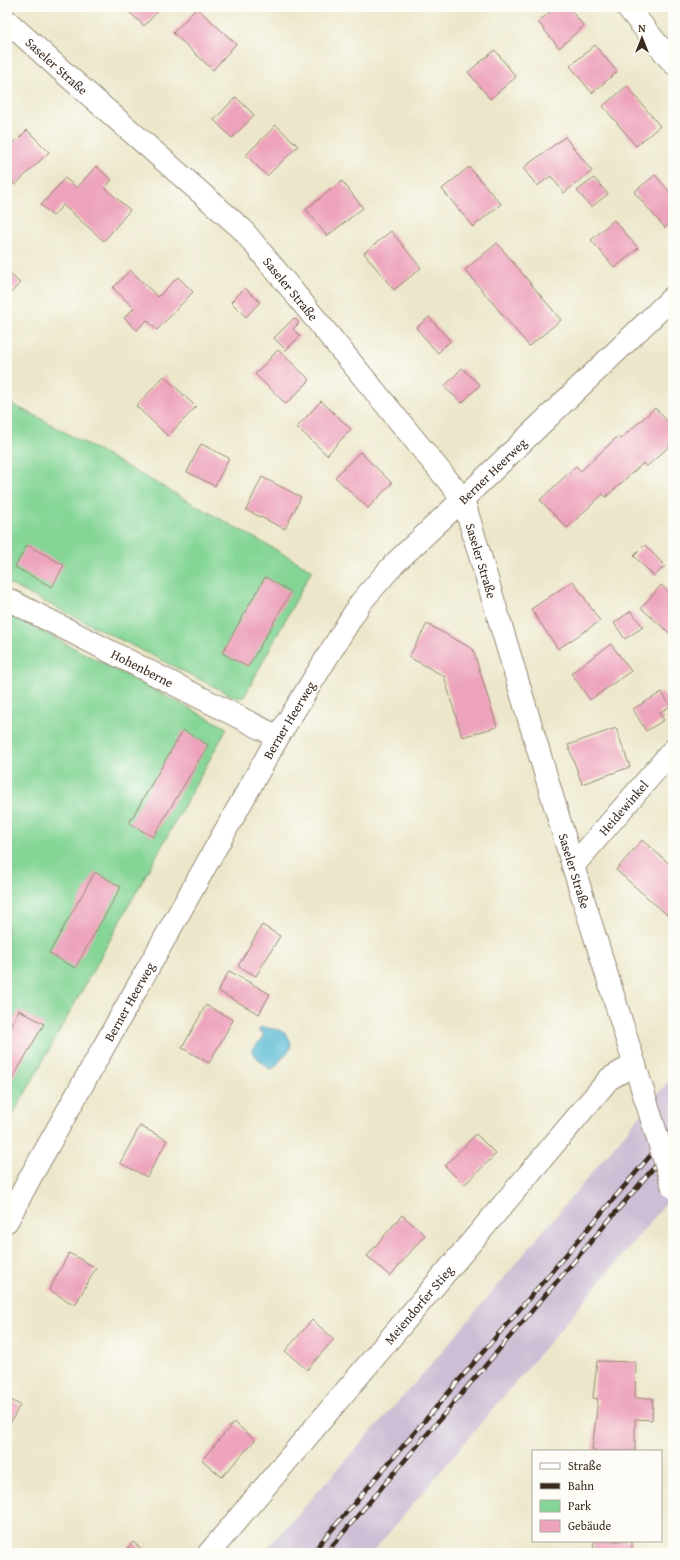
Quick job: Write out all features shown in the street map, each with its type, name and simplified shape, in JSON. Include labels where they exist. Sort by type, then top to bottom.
[{"type":"street","points":[[627,7],[673,63]]},
{"type":"street","name":"Saseler Straße","points":[[7,21],[242,229],[463,499],[603,966],[673,1187]]},
{"type":"street","name":"Berner Heerweg","points":[[7,1222],[31,1176],[278,737],[361,602],[394,564],[673,297]]},
{"type":"street","name":"Hohenberne","points":[[7,600],[278,737]]},
{"type":"street","name":"Heidewinkel","points":[[573,866],[673,750]]},
{"type":"street","name":"Meiendorfer Stieg","points":[[209,1553],[609,1079],[635,1064]]},
{"type":"shaded area","points":[[673,1076],[673,1195],[372,1553],[263,1553],[430,1366]]},
{"type":"green space","points":[[7,402],[36,416],[312,570],[244,697],[237,698],[7,583]]},
{"type":"green space","points":[[7,613],[227,728],[7,1126]]},
{"type":"water","points":[[262,1027],[280,1030],[287,1035],[291,1042],[290,1049],[274,1068],[270,1069],[252,1052],[252,1049],[263,1038],[263,1034],[258,1029]]},
{"type":"building","points":[[124,7],[162,7],[144,26]]},
{"type":"building","points":[[556,7],[568,7],[584,26],[559,48],[538,22]]},
{"type":"building","points":[[197,8],[236,44],[213,70],[173,33]]},
{"type":"building","points":[[595,45],[617,72],[592,93],[570,66]]},
{"type":"building","points":[[495,50],[516,77],[490,99],[468,72]]},
{"type":"building","points":[[627,86],[660,126],[636,146],[603,106]]},
{"type":"building","points":[[236,97],[254,115],[232,138],[214,120]]},
{"type":"building","points":[[276,125],[298,146],[267,176],[246,155]]},
{"type":"building","points":[[27,130],[49,152],[15,185],[7,177],[7,150]]},
{"type":"building","points":[[565,137],[592,171],[564,193],[551,176],[537,186],[523,168]]},
{"type":"building","points":[[96,166],[112,180],[105,188],[130,210],[104,241],[63,205],[53,216],[41,205],[65,178],[77,188]]},
{"type":"building","points":[[469,167],[501,204],[473,227],[442,189]]},
{"type":"building","points":[[655,175],[673,196],[673,221],[665,228],[634,192]]},
{"type":"building","points":[[594,178],[608,194],[591,207],[577,191]]},
{"type":"building","points":[[342,181],[363,208],[327,236],[306,209]]},
{"type":"building","points":[[614,220],[638,248],[615,268],[591,240]]},
{"type":"building","points":[[391,231],[421,268],[394,290],[364,253]]},
{"type":"building","points":[[497,243],[561,320],[529,346],[465,270]]},
{"type":"building","points":[[130,270],[158,297],[178,277],[193,292],[157,330],[147,320],[137,330],[124,318],[134,308],[113,288]]},
{"type":"building","points":[[7,271],[20,283],[7,297]]},
{"type":"building","points":[[245,288],[260,302],[246,317],[231,302]]},
{"type":"building","points":[[429,317],[450,341],[438,353],[416,328]]},
{"type":"building","points":[[294,318],[299,323],[293,329],[300,336],[286,350],[274,338]]},
{"type":"building","points":[[278,350],[310,380],[286,404],[255,374]]},
{"type":"building","points":[[462,368],[480,385],[462,403],[444,387]]},
{"type":"building","points":[[164,376],[196,407],[168,436],[136,406]]},
{"type":"building","points":[[321,401],[351,429],[327,455],[297,427]]},
{"type":"building","points":[[655,408],[673,427],[673,443],[646,467],[643,463],[606,497],[603,494],[567,528],[540,500],[576,466],[581,471],[618,436],[620,439]]},
{"type":"building","points":[[201,444],[229,458],[215,486],[187,472]]},
{"type":"building","points":[[360,452],[392,483],[368,508],[335,477]]},
{"type":"building","points":[[262,477],[301,497],[285,529],[246,510]]},
{"type":"building","points":[[27,545],[64,565],[52,587],[15,567]]},
{"type":"building","points":[[645,545],[665,566],[654,576],[634,556]]},
{"type":"building","points":[[265,577],[291,592],[248,667],[222,653]]},
{"type":"building","points":[[573,581],[600,621],[558,649],[531,609]]},
{"type":"building","points":[[661,585],[673,596],[673,636],[641,608]]},
{"type":"building","points":[[631,611],[643,627],[625,639],[614,623]]},
{"type":"building","points":[[427,624],[473,649],[497,727],[462,737],[444,676],[409,657]]},
{"type":"building","points":[[611,644],[631,671],[590,700],[571,673]]},
{"type":"building","points":[[662,692],[670,706],[659,713],[664,720],[646,731],[633,709]]},
{"type":"building","points":[[616,728],[630,767],[582,784],[568,745]]},
{"type":"building","points":[[183,730],[208,745],[153,837],[129,823]]},
{"type":"building","points":[[642,840],[673,867],[673,920],[616,870]]},
{"type":"building","points":[[95,872],[121,887],[75,968],[49,953]]},
{"type":"building","points":[[262,925],[280,936],[256,976],[238,966]]},
{"type":"building","points":[[229,971],[270,994],[259,1014],[218,991]]},
{"type":"building","points":[[206,1005],[233,1020],[209,1063],[182,1048]]},
{"type":"building","points":[[19,1010],[44,1024],[7,1088],[7,1032]]},
{"type":"building","points":[[140,1126],[167,1140],[147,1177],[120,1163]]},
{"type":"building","points":[[476,1134],[496,1154],[464,1185],[445,1166]]},
{"type":"building","points":[[402,1215],[425,1235],[390,1276],[367,1256]]},
{"type":"building","points":[[69,1253],[96,1268],[75,1305],[49,1290]]},
{"type":"building","points":[[312,1320],[334,1339],[307,1370],[285,1351]]},
{"type":"building","points":[[597,1361],[636,1362],[635,1398],[653,1398],[652,1420],[635,1419],[635,1450],[592,1450],[598,1399],[593,1398]]},
{"type":"building","points":[[7,1398],[20,1405],[7,1429]]},
{"type":"building","points":[[234,1422],[255,1440],[222,1477],[202,1460]]},
{"type":"building","points":[[133,1542],[146,1553],[123,1553]]},
{"type":"building","points":[[594,1542],[632,1542],[632,1553],[593,1553]]},
{"type":"railway","points":[[312,1553],[673,1129]]},
{"type":"railway","points":[[326,1553],[673,1145]]}]
